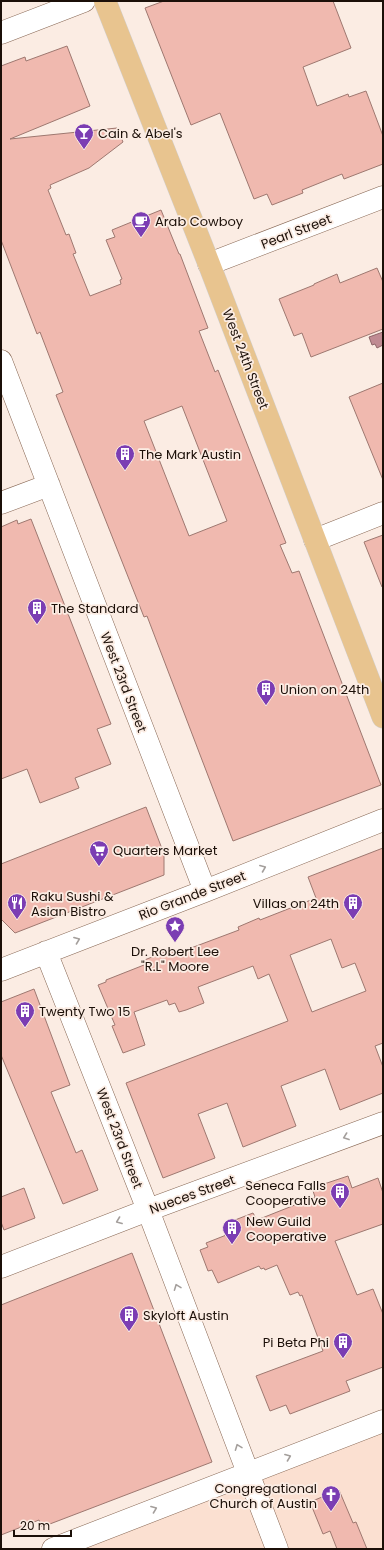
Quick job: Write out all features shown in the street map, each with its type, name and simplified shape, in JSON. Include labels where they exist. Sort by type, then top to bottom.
[{"type":"main road","name":"West 24th Street","points":[[105,1],[210,264],[383,717]]},
{"type":"street","points":[[1,33],[84,1]]},
{"type":"street","name":"Pearl Street","points":[[210,264],[383,197]]},
{"type":"street","name":"West 23rd Street","points":[[1,361],[205,891]]},
{"type":"street","points":[[1,503],[49,485]]},
{"type":"street","points":[[315,540],[383,512]]},
{"type":"street","name":"Rio Grande Street","points":[[1,970],[383,820]]},
{"type":"street","name":"West 23rd Street","points":[[46,952],[148,1210],[277,1549]]},
{"type":"street","name":"Nueces Street","points":[[1,1266],[383,1123]]},
{"type":"street","points":[[53,1549],[248,1472],[383,1421]]},
{"type":"shaded area","points":[[383,332],[383,345],[377,348],[375,344],[372,345],[369,337]]},
{"type":"shaded area","points":[[383,1431],[383,1549],[82,1549]]},
{"type":"building","points":[[164,1],[333,1],[351,48],[303,67],[317,106],[348,94],[349,97],[366,91],[383,136],[383,164],[344,179],[342,174],[302,190],[303,193],[272,205],[267,194],[254,199],[220,113],[191,125],[145,8]]},
{"type":"building","points":[[67,46],[90,106],[10,139],[117,128],[123,142],[89,168],[50,185],[51,188],[48,190],[66,235],[69,234],[76,253],[73,254],[90,296],[121,284],[120,280],[122,279],[106,240],[115,237],[112,230],[161,210],[180,254],[208,328],[199,331],[215,372],[218,370],[286,543],[280,545],[292,573],[299,571],[381,785],[233,841],[147,616],[144,617],[56,395],[63,392],[40,332],[37,334],[1,240],[1,66],[25,57],[26,61]],"holes":[[[182,406],[227,521],[189,536],[144,421]]]},
{"type":"building","points":[[377,268],[383,282],[383,329],[311,357],[302,333],[294,336],[279,299],[337,274],[340,283]]},
{"type":"building","points":[[383,383],[383,480],[349,397]]},
{"type":"building","name":"The Standard","points":[[31,519],[111,724],[97,729],[111,764],[75,778],[79,788],[40,803],[27,769],[1,779],[1,527],[17,520],[18,524]]},
{"type":"building","points":[[383,535],[383,587],[382,587],[364,542]]},
{"type":"building","points":[[146,807],[164,854],[164,875],[15,933],[1,919],[1,864]]},
{"type":"building","points":[[383,848],[383,1043],[375,1046],[383,1067],[383,1093],[340,1110],[325,1069],[281,1086],[296,1126],[243,1147],[227,1103],[198,1114],[215,1158],[163,1178],[126,1083],[288,1021],[269,974],[258,979],[253,966],[198,987],[204,1003],[186,1010],[179,1012],[175,1003],[169,1005],[167,1000],[134,1012],[145,1045],[123,1053],[112,1026],[115,1025],[98,985],[106,982],[106,980],[144,965],[142,961],[172,949],[173,954],[183,951],[239,930],[238,927],[259,918],[260,920],[316,898],[308,877]],"holes":[[[331,939],[342,968],[355,963],[366,991],[312,1012],[290,955]]]},
{"type":"building","points":[[34,989],[70,1085],[51,1092],[76,1153],[82,1150],[98,1190],[63,1204],[1,1055],[1,1002]]},
{"type":"building","points":[[348,1176],[352,1188],[378,1178],[383,1193],[383,1224],[335,1241],[357,1295],[373,1289],[383,1314],[383,1367],[346,1381],[350,1391],[290,1414],[286,1405],[270,1411],[256,1376],[323,1351],[302,1295],[300,1296],[298,1292],[290,1295],[277,1265],[265,1270],[264,1268],[261,1269],[259,1266],[218,1283],[212,1270],[208,1271],[200,1250],[208,1247],[206,1243],[239,1230],[235,1220],[253,1213],[257,1220],[315,1197],[312,1188]]},
{"type":"building","points":[[24,1188],[35,1218],[4,1230],[1,1222],[1,1197]]},
{"type":"building","points":[[132,1253],[212,1462],[42,1527],[39,1520],[1,1535],[1,1305]]},
{"type":"building","name":"Congregational Church of Austin","points":[[339,1490],[353,1523],[356,1522],[367,1549],[337,1549],[330,1531],[323,1534],[310,1502]]},
{"type":"place","name":"Cain & Abel's","points":[[84,150]]},
{"type":"place","name":"Arab Cowboy","points":[[141,238]]},
{"type":"place","name":"The Mark Austin","points":[[125,471]]},
{"type":"place","name":"The Standard","points":[[37,625]]},
{"type":"place","name":"Union on 24th","points":[[266,706]]},
{"type":"place","name":"Quarters Market","points":[[99,867]]},
{"type":"place","name":"Raku Sushi & Asian Bistro","points":[[17,920]]},
{"type":"place","name":"Villas on 24th","points":[[353,920]]},
{"type":"place","name":"Dr. Robert Lee \"R.L\" Moore","points":[[175,943]]},
{"type":"place","name":"Twenty Two 15","points":[[25,1028]]},
{"type":"place","name":"Seneca Falls Cooperative","points":[[340,1209]]},
{"type":"place","name":"New Guild Cooperative","points":[[232,1245]]},
{"type":"place","name":"Skyloft Austin","points":[[129,1332]]},
{"type":"place","name":"Pi Beta Phi","points":[[343,1359]]},
{"type":"place","name":"Congregational Church of Austin","points":[[331,1512]]}]
